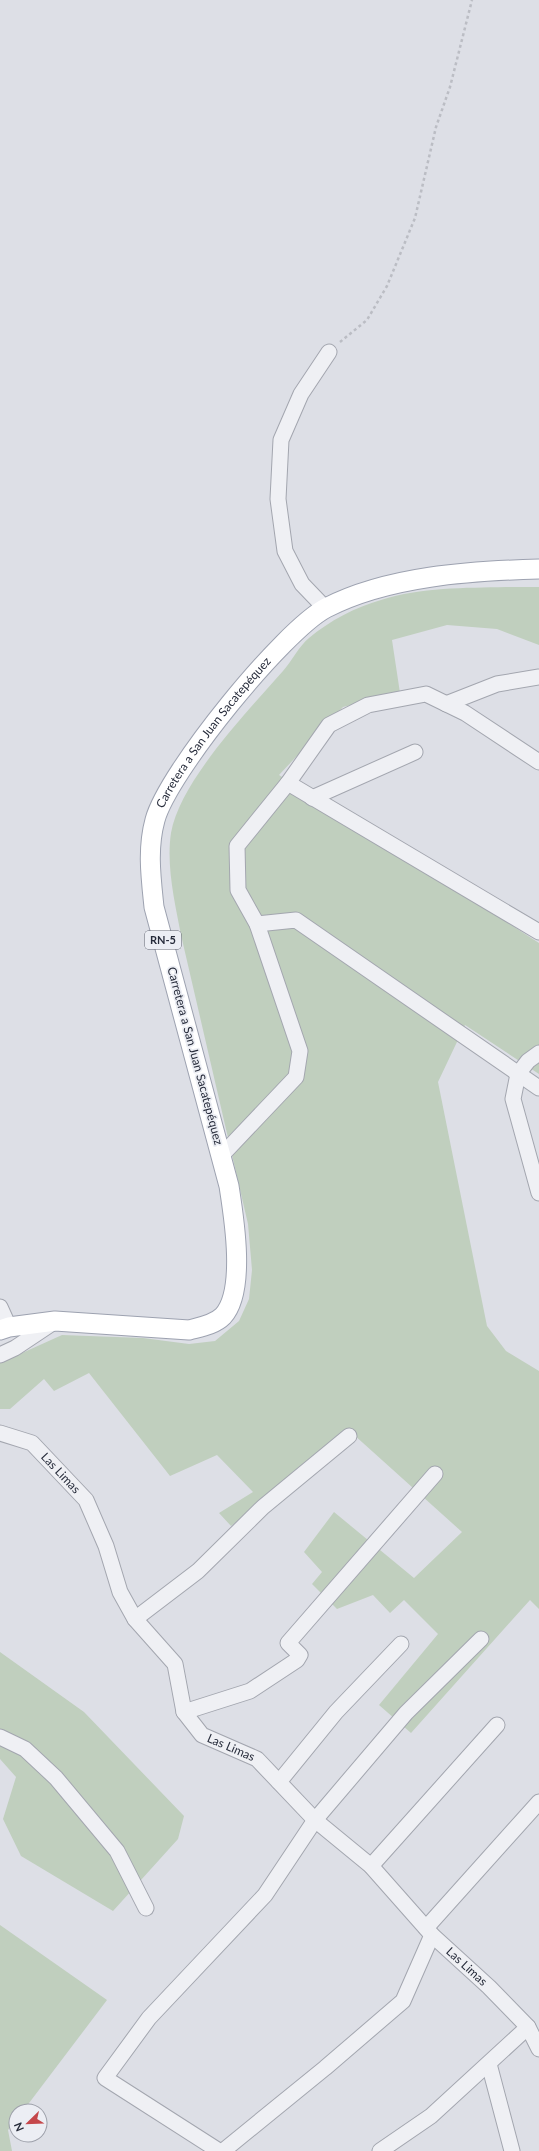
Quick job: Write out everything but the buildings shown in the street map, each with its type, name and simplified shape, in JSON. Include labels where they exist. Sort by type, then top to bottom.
[{"type":"main road","name":"Carretera a San Juan Sacatepéquez","points":[[4,1328],[55,1321],[189,1330],[207,1325],[223,1315],[232,1302],[236,1250],[235,1223],[222,1155],[154,907],[150,868],[155,819],[165,797],[206,734],[254,677],[305,622],[326,609],[371,590],[394,584],[467,573],[539,569]]},
{"type":"street","points":[[326,609],[302,584],[285,551],[278,499],[281,440],[301,394],[329,352]]},
{"type":"street","points":[[446,704],[497,684],[539,677]]},
{"type":"street","points":[[222,1155],[296,1077],[300,1051],[256,924],[238,890],[237,846],[288,783],[329,725],[368,705],[426,694],[465,713],[539,762]]},
{"type":"street","points":[[312,798],[415,752]]},
{"type":"street","points":[[288,783],[539,932]]},
{"type":"street","points":[[256,924],[296,920],[539,1088]]},
{"type":"street","points":[[539,1053],[528,1061],[518,1074],[513,1099],[539,1193]]},
{"type":"street","points":[[0,1307],[4,1328]]},
{"type":"street","points":[[0,1355],[15,1348],[55,1321]]},
{"type":"street","name":"Las Limas","points":[[0,1433],[32,1443],[86,1500],[106,1546],[120,1592],[134,1619],[175,1664],[184,1712],[202,1735],[257,1759],[315,1820],[371,1866],[429,1932],[533,2030],[539,2050]]},
{"type":"street","points":[[134,1619],[198,1571],[263,1507],[349,1436]]},
{"type":"street","points":[[184,1712],[250,1691],[298,1660],[300,1655],[299,1651],[288,1643],[435,1474]]},
{"type":"street","points":[[219,2151],[104,2078],[149,2018],[265,1895],[315,1820],[406,1713],[481,1639]]},
{"type":"street","points":[[279,1782],[336,1712],[402,1644]]},
{"type":"street","points":[[371,1866],[497,1725]]},
{"type":"street","points":[[0,1737],[25,1750],[56,1778],[117,1850],[146,1908]]},
{"type":"street","points":[[223,2151],[325,2068],[403,2001],[429,1932],[539,1802]]},
{"type":"street","points":[[380,2151],[431,2116],[489,2064],[533,2030]]},
{"type":"street","points":[[489,2064],[512,2151]]},
{"type":"path","points":[[329,352],[367,320],[387,286],[415,218],[436,127],[450,87],[472,0]]},
{"type":"green space","points":[[539,587],[539,645],[497,629],[447,625],[392,640],[400,693],[343,707],[279,775],[539,943],[539,1074],[465,1025],[438,1082],[487,1326],[506,1351],[539,1371],[539,1609],[530,1600],[411,1733],[379,1705],[438,1634],[404,1600],[390,1613],[373,1595],[337,1609],[312,1584],[322,1572],[304,1552],[334,1512],[414,1578],[462,1532],[353,1434],[231,1526],[219,1513],[253,1492],[217,1455],[170,1476],[89,1373],[54,1391],[44,1379],[10,1409],[0,1409],[0,1363],[62,1335],[143,1338],[189,1344],[215,1341],[239,1321],[249,1299],[252,1270],[248,1224],[181,935],[174,897],[170,871],[170,846],[171,833],[177,813],[187,791],[217,748],[286,667],[302,645],[325,626],[362,606],[396,596],[427,590]]},
{"type":"green space","points":[[0,1652],[84,1712],[184,1816],[178,1839],[113,1911],[21,1856],[3,1819],[16,1777],[0,1759]]},
{"type":"green space","points":[[0,1925],[107,2000],[29,2103],[8,2103],[8,2143],[10,2143],[12,2151],[0,2151]]}]
